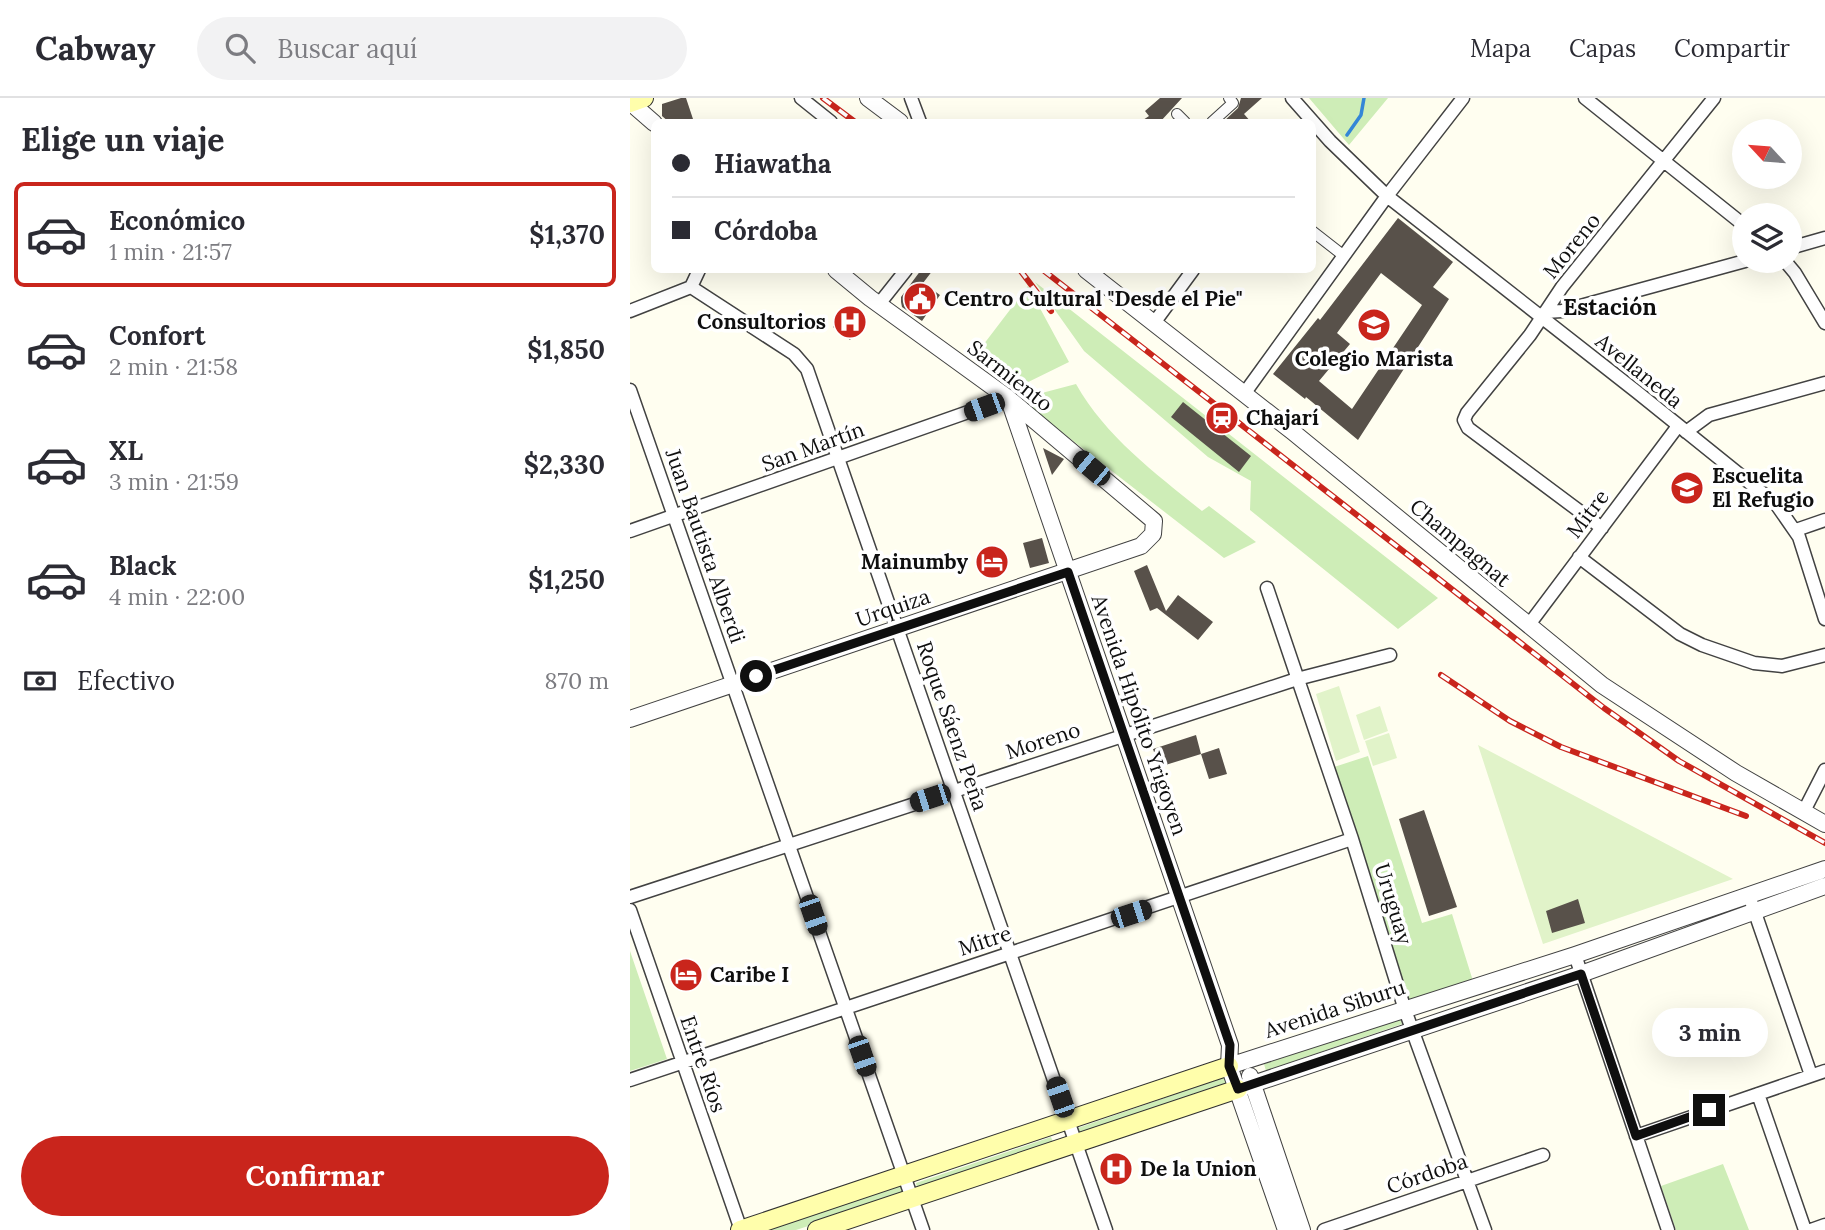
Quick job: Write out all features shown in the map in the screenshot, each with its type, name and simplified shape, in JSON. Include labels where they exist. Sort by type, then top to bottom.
[{"type":"main road","points":[[630,103],[644,98]]},
{"type":"main road","name":"Avenida Siburu","points":[[740,1230],[1237,1064]]},
{"type":"main road","name":"Avenida Siburu","points":[[817,1230],[1245,1086]]},
{"type":"street","points":[[801,98],[827,119]]},
{"type":"street","points":[[867,98],[896,119]]},
{"type":"street","points":[[911,98],[919,119]]},
{"type":"street","points":[[1215,119],[1233,103],[1229,98]]},
{"type":"street","name":"Avellaneda","points":[[1292,98],[1308,119]]},
{"type":"street","points":[[1244,394],[1387,196],[1463,98]]},
{"type":"street","points":[[1585,98],[1732,216]]},
{"type":"street","name":"Moreno","points":[[1601,528],[1468,428],[1464,421],[1467,413],[1714,98]]},
{"type":"street","points":[[630,103],[651,120]]},
{"type":"street","points":[[810,119],[817,111]]},
{"type":"street","points":[[1177,114],[1182,119]]},
{"type":"street","name":"Avellaneda","points":[[1316,128],[1387,196],[1543,315],[1776,504],[1796,530],[1825,619]]},
{"type":"street","points":[[1316,234],[1344,256]]},
{"type":"street","points":[[1802,245],[1825,238]]},
{"type":"street","points":[[1543,315],[1732,265]]},
{"type":"street","points":[[630,311],[691,287],[698,273]]},
{"type":"street","name":"Sarmiento","points":[[840,273],[1008,398],[1154,521]]},
{"type":"street","points":[[879,304],[904,273]]},
{"type":"street","name":"Champagnat","points":[[1090,273],[1244,394],[1602,685],[1736,774],[1825,824]]},
{"type":"street","points":[[1154,323],[1191,273]]},
{"type":"street","points":[[1795,273],[1825,323]]},
{"type":"street","name":"Roque Sáenz Peña","points":[[691,287],[794,354],[807,369],[1106,1230]]},
{"type":"street","points":[[1682,429],[1709,415],[1825,383]]},
{"type":"street","name":"Juan Bautista Alberdi","points":[[630,390],[923,1230]]},
{"type":"street","name":"San Martín","points":[[630,531],[1008,398]]},
{"type":"street","name":"Avenida Hipólito Yrigoyen","points":[[1008,398],[1230,1045],[1302,1230]]},
{"type":"street","name":"Mitre","points":[[1528,626],[1601,528],[1682,429]]},
{"type":"street","points":[[1796,530],[1825,520]]},
{"type":"street","name":"Urquiza","points":[[630,719],[1141,546],[1153,534],[1154,521]]},
{"type":"street","points":[[1579,557],[1680,634],[1702,645],[1754,663],[1782,666],[1825,655]]},
{"type":"street","name":"Uruguay","points":[[1267,589],[1352,839],[1405,1010],[1485,1230]]},
{"type":"street","name":"Moreno","points":[[630,897],[1297,679],[1390,655]]},
{"type":"street","points":[[1804,811],[1825,770]]},
{"type":"street","name":"Mitre","points":[[630,1080],[1352,839]]},
{"type":"street","name":"Avenida Siburu","points":[[1237,1064],[1575,956],[1825,869]]},
{"type":"street","name":"Avenida Siburu","points":[[1245,1086],[1581,974],[1825,886]]},
{"type":"street","points":[[1748,894],[1811,1075]]},
{"type":"street","name":"Entre Ríos","points":[[630,910],[740,1230]]},
{"type":"street","points":[[1575,956],[1668,1230]]},
{"type":"street","points":[[1636,1136],[1825,1071]]},
{"type":"street","name":"Avenida Hipólito Yrigoyen","points":[[1245,1086],[1286,1230]]},
{"type":"street","points":[[1758,1094],[1805,1230]]},
{"type":"street","name":"Córdoba","points":[[1324,1230],[1543,1155]]},
{"type":"street","points":[[1811,1230],[1825,1225]]},
{"type":"green space","points":[[1309,98],[1388,98],[1349,145]]},
{"type":"green space","points":[[1035,282],[1438,598],[1398,629],[1250,510],[1251,481],[1208,457],[1084,351]]},
{"type":"green space","points":[[1028,286],[1069,362],[1014,389],[974,357]]},
{"type":"green space","points":[[1076,384],[1102,421],[1149,468],[1202,511],[1209,506],[1256,542],[1224,558],[1019,399]]},
{"type":"green space","points":[[1339,686],[1360,752],[1336,761],[1316,694]]},
{"type":"green space","points":[[1380,706],[1388,731],[1364,740],[1356,715]]},
{"type":"green space","points":[[1389,733],[1397,758],[1373,766],[1365,741]]},
{"type":"green space","points":[[1478,745],[1733,879],[1543,944]]},
{"type":"green space","points":[[1368,756],[1422,923],[1452,914],[1473,981],[1408,1003],[1331,768]]},
{"type":"green space","points":[[630,951],[667,1059],[630,1071]]},
{"type":"green space","points":[[1400,1017],[1402,1024],[1266,1071],[1264,1064]]},
{"type":"green space","points":[[1228,1076],[1230,1082],[1077,1135],[1075,1129]]},
{"type":"green space","points":[[1051,1137],[1053,1142],[917,1188],[916,1183]]},
{"type":"green space","points":[[1723,1164],[1749,1230],[1676,1230],[1661,1186]]},
{"type":"green space","points":[[900,1183],[904,1195],[796,1230],[757,1230]]},
{"type":"building","points":[[686,98],[693,119],[666,119],[662,116],[662,104]]},
{"type":"building","points":[[1160,98],[1182,98],[1163,119],[1144,119],[1149,116],[1145,111]]},
{"type":"building","points":[[1241,98],[1262,98],[1244,114],[1248,119],[1226,119],[1238,108]]},
{"type":"building","points":[[1398,218],[1453,262],[1433,287],[1449,299],[1358,440],[1273,374],[1318,318],[1320,320]],"holes":[[[1381,273],[1422,305],[1352,409],[1319,381],[1350,344],[1337,333]]]},
{"type":"building","name":"Centro Cultural \"Desde el Pie\"","points":[[919,273],[931,273],[923,283],[940,295],[922,321],[902,307],[901,297]]},
{"type":"building","name":"Consultorios","points":[[850,305],[866,317],[850,340],[833,327]]},
{"type":"building","points":[[1183,402],[1251,456],[1239,472],[1171,417]]},
{"type":"building","points":[[1043,448],[1064,459],[1052,475]]},
{"type":"building","points":[[1042,538],[1049,563],[1030,568],[1023,543]]},
{"type":"building","points":[[1147,565],[1166,611],[1178,595],[1213,622],[1198,640],[1157,608],[1150,611],[1134,571]]},
{"type":"building","points":[[1196,735],[1201,754],[1159,767],[1153,749]]},
{"type":"building","points":[[1219,748],[1227,774],[1209,779],[1201,754]]},
{"type":"building","points":[[1424,810],[1457,907],[1429,916],[1399,819]]},
{"type":"building","points":[[1578,899],[1585,923],[1552,933],[1546,911]]},
{"type":"waterway","points":[[1347,135],[1361,115],[1364,98]]},
{"type":"railway","points":[[823,98],[851,119]]},
{"type":"railway","points":[[1022,273],[1051,311]]},
{"type":"railway","points":[[1047,273],[1604,708],[1679,761],[1825,843]]},
{"type":"railway","points":[[1441,675],[1510,721],[1561,747],[1746,816]]},
{"type":"place","name":"Centro Cultural \"Desde el Pie\"","points":[[920,299]]},
{"type":"place","name":"Consultorios","points":[[850,322]]},
{"type":"place","name":"Colegio Marista","points":[[1374,325]]},
{"type":"place","name":"Chajarí","points":[[1222,418]]},
{"type":"place","name":"Escuelita El Refugio","points":[[1687,488]]},
{"type":"place","name":"Mainumby","points":[[992,562]]},
{"type":"place","name":"Caribe I","points":[[686,975]]},
{"type":"place","name":"De la Union","points":[[1116,1169]]},
{"type":"district","name":"Estación","points":[[1610,307]]},
{"type":"route","points":[[756,676],[1068,572],[1230,1045],[1229,1066],[1238,1089],[1581,974],[1636,1136],[1709,1110]]}]
